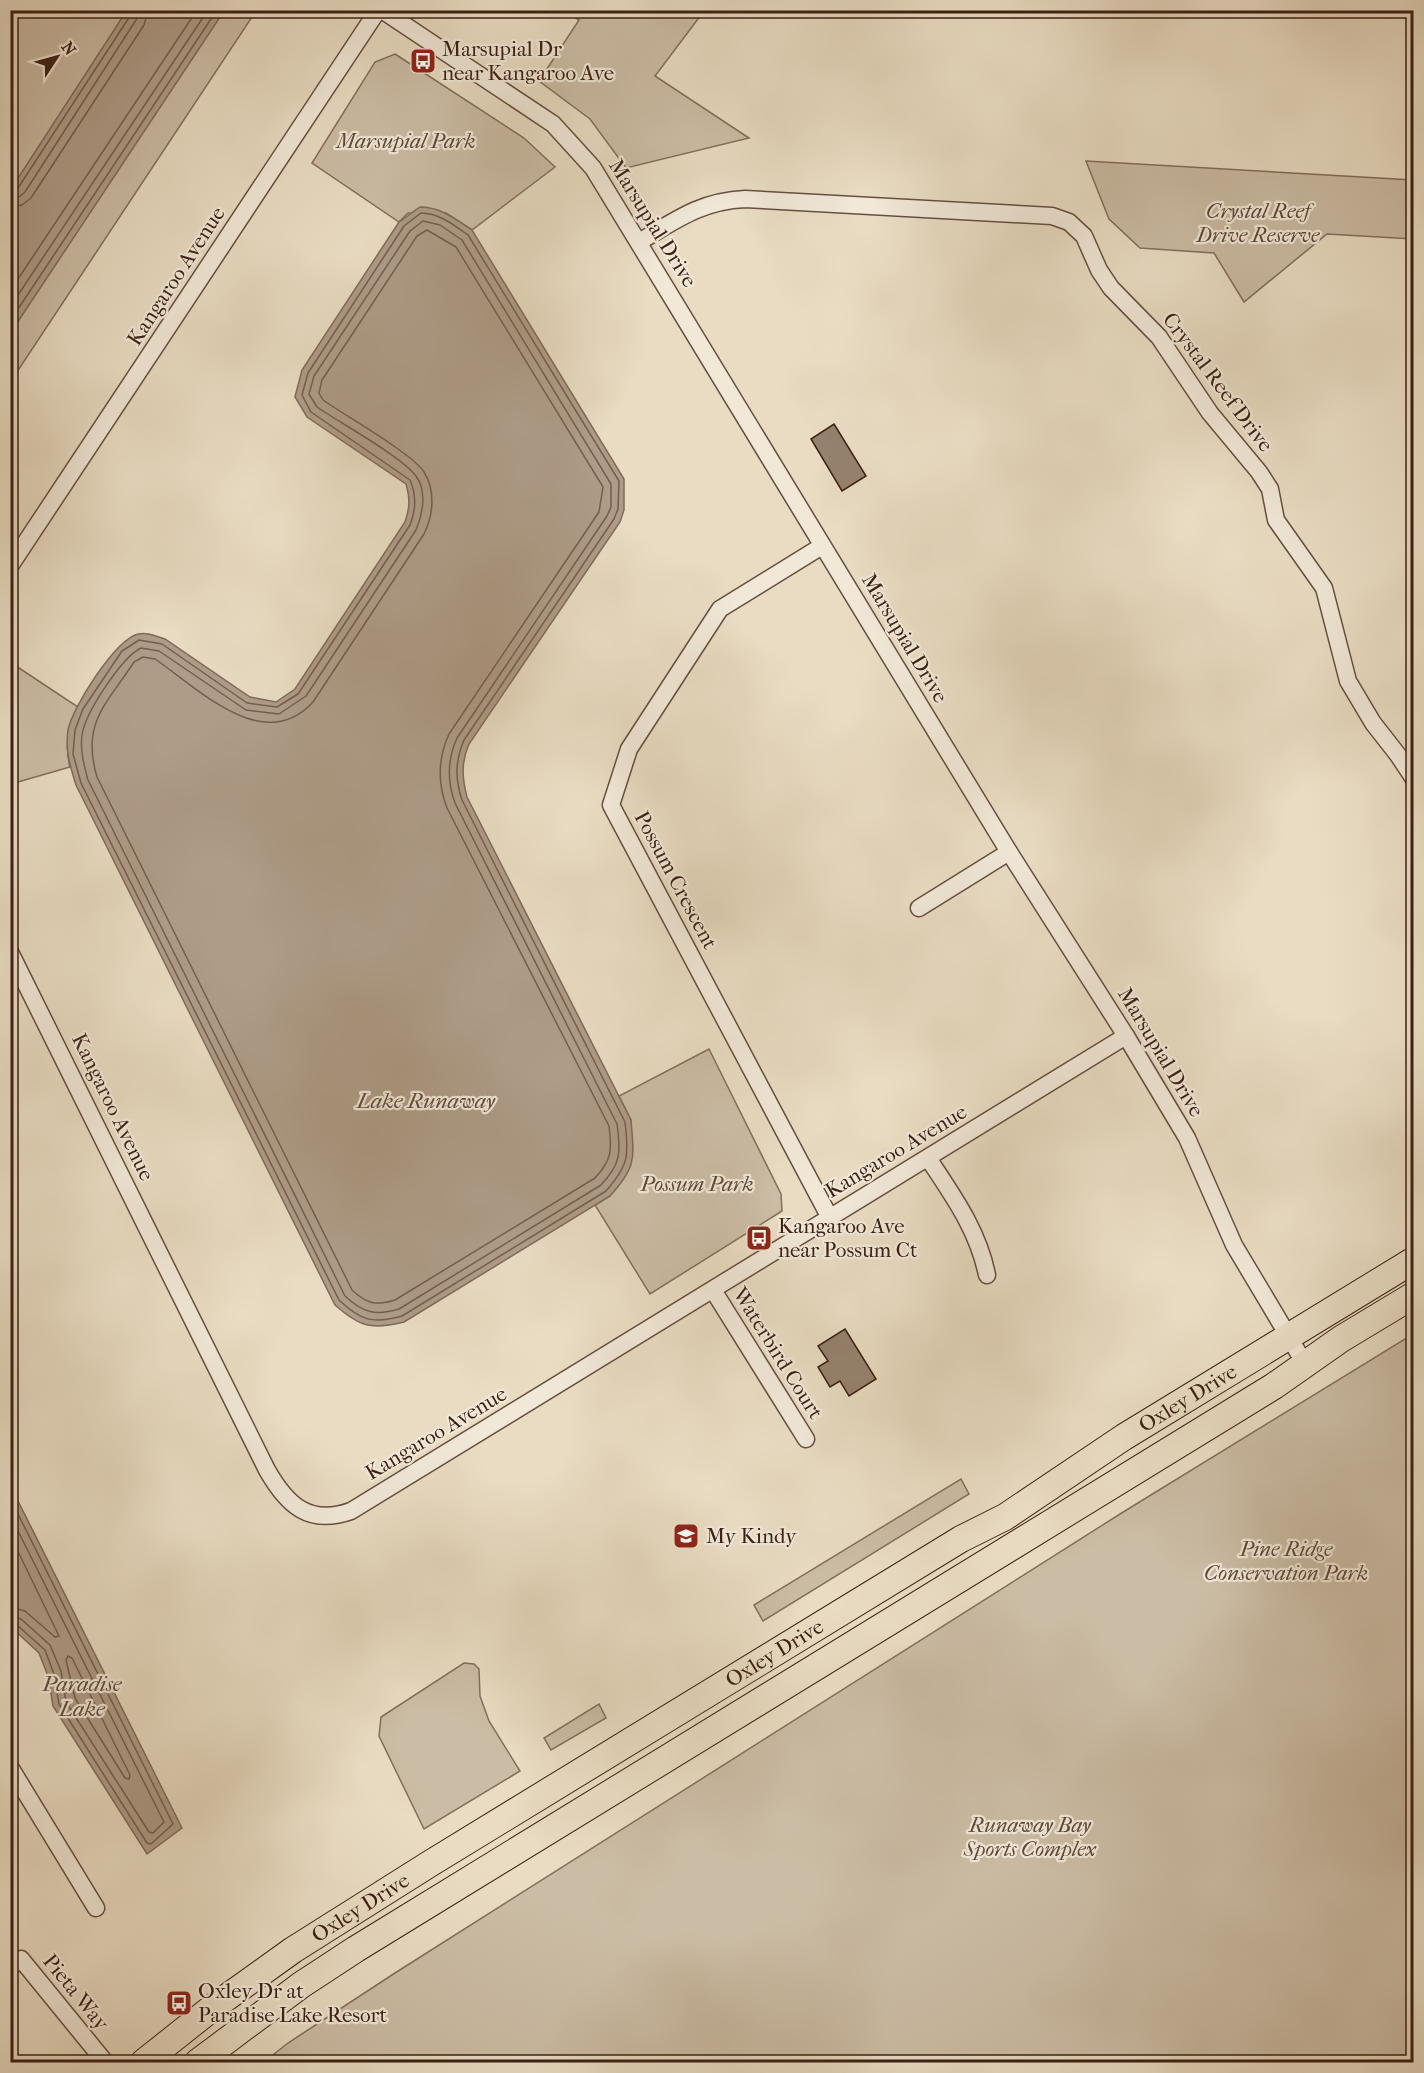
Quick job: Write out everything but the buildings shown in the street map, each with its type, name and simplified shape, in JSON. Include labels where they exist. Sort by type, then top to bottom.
[{"type":"main road","name":"Oxley Drive","points":[[144,2062],[252,1978],[367,1903],[896,1578],[961,1539],[1005,1517],[1124,1437],[1413,1260]]},
{"type":"main road","name":"Oxley Drive","points":[[198,2062],[302,1985],[356,1949],[1305,1365],[1341,1339],[1413,1295]]},
{"type":"street","name":"Marsupial Drive","points":[[380,10],[553,124],[593,168],[1009,852],[1126,1036],[1186,1138],[1234,1245],[1305,1365]]},
{"type":"street","name":"Kangaroo Avenue","points":[[10,567],[380,10]]},
{"type":"street","name":"Crystal Reef Drive","points":[[639,243],[700,207],[720,200],[1052,216],[1069,222],[1084,236],[1099,270],[1111,288],[1159,337],[1205,407],[1248,458],[1270,489],[1276,520],[1323,588],[1348,681],[1373,723],[1413,779]]},
{"type":"street","name":"Possum Crescent","points":[[822,546],[720,609],[629,749],[611,805],[830,1218]]},
{"type":"street","points":[[919,908],[1009,852]]},
{"type":"street","name":"Kangaroo Avenue","points":[[10,952],[267,1470],[282,1494],[296,1508],[326,1516],[351,1511],[1126,1036]]},
{"type":"street","points":[[928,1158],[972,1226],[983,1253],[987,1275]]},
{"type":"street","name":"Waterbird Court","points":[[713,1290],[806,1439]]},
{"type":"street","points":[[10,1767],[96,1908]]},
{"type":"street","name":"Pieta Way","points":[[10,1967],[21,1959],[105,2062]]},
{"type":"green space","points":[[10,11],[256,11],[11,381],[10,381]]},
{"type":"green space","points":[[565,11],[704,11],[655,76],[749,138],[626,168],[590,119],[539,81],[579,20]]},
{"type":"green space","name":"Marsupial Park","points":[[395,54],[524,138],[555,167],[472,230],[446,213],[408,213],[399,222],[312,163],[375,62]]},
{"type":"green space","name":"Crystal Reef Drive Reserve","points":[[1086,161],[1413,180],[1413,239],[1327,234],[1244,302],[1214,253],[1140,248],[1109,219]]},
{"type":"green space","points":[[10,662],[78,707],[68,736],[67,751],[70,767],[11,784]]},
{"type":"green space","name":"Possum Park","points":[[709,1049],[781,1194],[782,1211],[650,1294],[595,1205],[610,1196],[631,1120],[619,1096]]},
{"type":"green space","name":"Runaway Bay Sports Complex","points":[[1413,1334],[1413,2062],[264,2062],[288,2043],[395,1973],[1120,1514]]},
{"type":"green space","points":[[961,1479],[969,1494],[763,1621],[754,1605]]},
{"type":"green space","points":[[464,1663],[474,1664],[479,1669],[480,1696],[489,1721],[520,1771],[424,1829],[379,1736],[381,1717]]},
{"type":"green space","points":[[599,1704],[606,1718],[551,1750],[544,1738]]},
{"type":"water","points":[[127,10],[224,11],[11,332],[11,189]]},
{"type":"water","name":"Lake Runaway","points":[[420,207],[441,211],[472,230],[624,479],[624,510],[620,522],[469,744],[463,770],[467,797],[631,1120],[633,1153],[625,1177],[610,1196],[404,1322],[374,1326],[359,1322],[335,1305],[76,785],[69,758],[67,737],[77,707],[96,676],[118,648],[138,634],[148,634],[165,639],[250,697],[276,702],[295,689],[405,522],[409,503],[406,484],[307,417],[295,397],[302,370],[399,222]]},
{"type":"water","name":"Paradise Lake","points":[[10,1485],[182,1828],[147,1854],[53,1706],[48,1676],[39,1653],[11,1627]]},
{"type":"place","name":"Marsupial Dr near Kangaroo Ave","points":[[423,61]]},
{"type":"place","name":"Kangaroo Ave near Possum Ct","points":[[759,1238]]},
{"type":"place","name":"My Kindy","points":[[686,1536]]},
{"type":"place","name":"Oxley Dr at Paradise Lake Resort","points":[[179,2003]]},
{"type":"park label","name":"Pine Ridge Conservation Park","points":[[1286,1561]]}]
